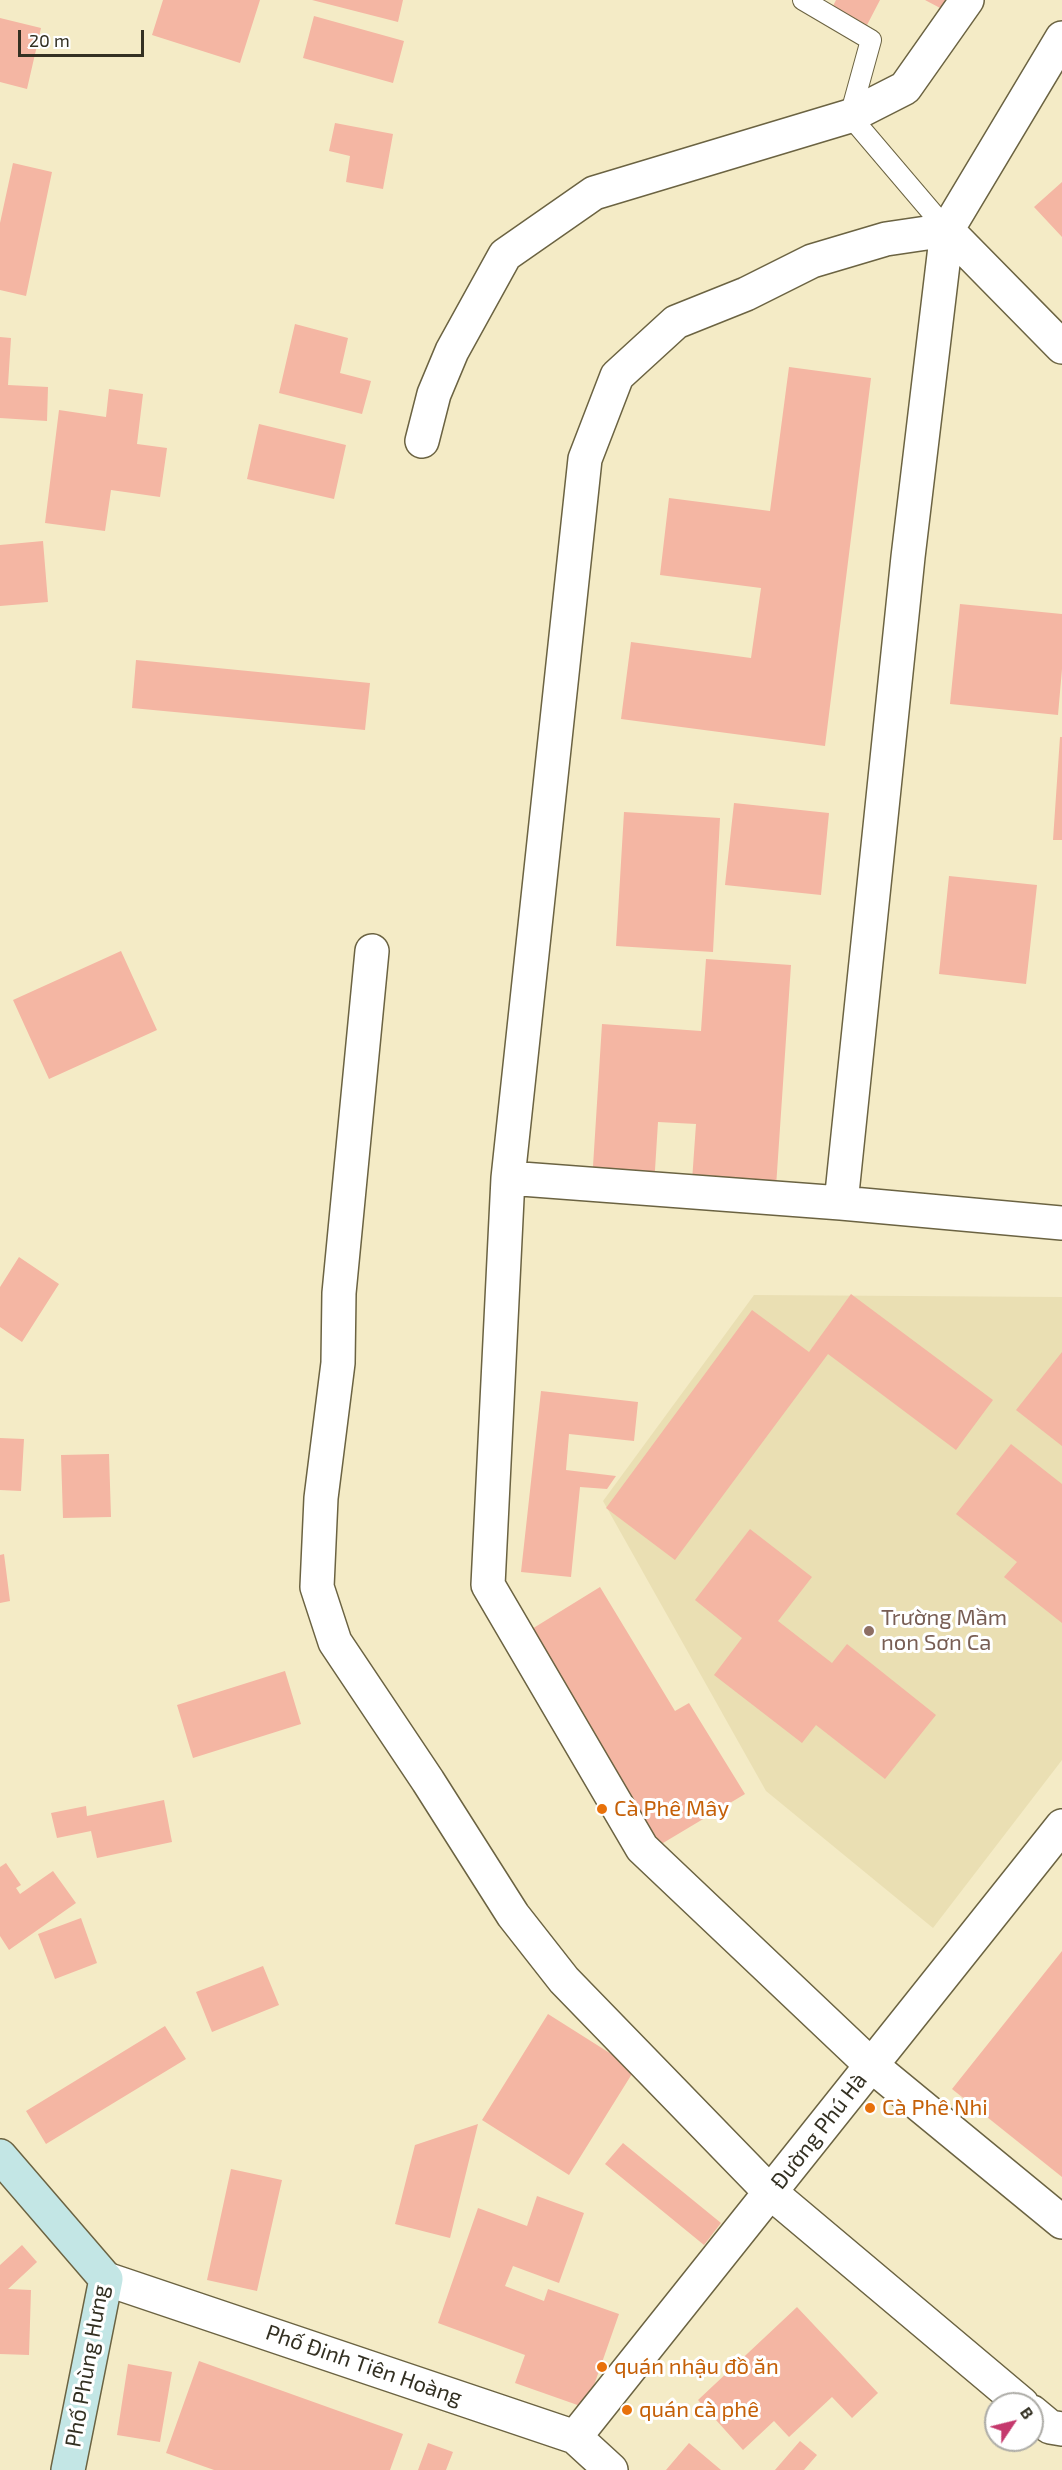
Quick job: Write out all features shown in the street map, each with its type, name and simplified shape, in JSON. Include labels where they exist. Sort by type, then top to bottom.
[{"type":"street","points":[[422,441],[434,394],[452,351],[505,255],[594,193],[850,116],[904,88],[967,0]]},
{"type":"street","points":[[841,1203],[908,557],[947,230],[1062,38]]},
{"type":"street","points":[[947,230],[1062,347]]},
{"type":"street","points":[[947,230],[886,239],[812,261],[746,294],[676,322],[617,376],[585,459],[508,1178],[488,1585],[642,1848],[871,2065],[1062,2222]]},
{"type":"street","points":[[372,951],[339,1293],[338,1363],[321,1498],[317,1587],[335,1642],[428,1780],[513,1915],[564,1980],[770,2192],[1008,2392]]},
{"type":"street","points":[[508,1178],[841,1203],[1062,1223]]},
{"type":"street","name":"Đường Phú Hà","points":[[575,2437],[1062,1826]]},
{"type":"street","name":"Phố Phùng Hưng","points":[[0,2156],[106,2279],[68,2470]]},
{"type":"street","name":"Phố Đinh Tiên Hoàng","points":[[106,2279],[575,2437],[611,2470]]},
{"type":"street","points":[[1044,2422],[1050,2427],[1062,2429]]},
{"type":"lane","points":[[803,0],[872,39],[850,116],[947,230]]},
{"type":"shaded area","name":"Trường Mầm non Sơn Ca","points":[[754,1295],[1062,1297],[1062,1760],[933,1928],[766,1791],[603,1501]]},
{"type":"building","points":[[163,0],[260,0],[240,63],[152,35]]},
{"type":"building","points":[[312,0],[403,0],[398,22]]},
{"type":"building","points":[[836,0],[880,0],[867,25],[833,6]]},
{"type":"building","points":[[925,0],[947,0],[942,9]]},
{"type":"building","points":[[314,16],[404,41],[393,83],[303,58]]},
{"type":"building","points":[[0,18],[41,28],[27,89],[0,82]]},
{"type":"building","points":[[335,123],[393,134],[383,189],[346,182],[350,156],[329,151]]},
{"type":"building","points":[[13,163],[52,172],[26,296],[0,290],[0,223]]},
{"type":"building","points":[[1062,182],[1062,237],[1034,207]]},
{"type":"building","points":[[295,324],[348,338],[340,373],[371,381],[362,414],[279,393]]},
{"type":"building","points":[[0,337],[11,338],[8,385],[48,387],[47,421],[0,418]]},
{"type":"building","points":[[789,367],[871,378],[825,746],[621,719],[631,642],[751,658],[761,588],[660,575],[669,498],[770,511]]},
{"type":"building","points":[[109,389],[143,394],[137,444],[167,448],[160,497],[111,490],[105,531],[45,523],[59,410],[106,417]]},
{"type":"building","points":[[259,424],[346,445],[334,499],[247,479]]},
{"type":"building","points":[[43,541],[48,602],[0,606],[0,545]]},
{"type":"building","points":[[960,604],[1062,614],[1062,669],[1058,715],[950,704]]},
{"type":"building","points":[[136,660],[370,683],[365,730],[132,708]]},
{"type":"building","points":[[1060,737],[1062,737],[1062,840],[1053,840]]},
{"type":"building","points":[[734,803],[829,813],[821,895],[725,885]]},
{"type":"building","points":[[624,812],[720,818],[713,952],[616,946]]},
{"type":"building","points":[[949,876],[1037,885],[1026,984],[939,974]]},
{"type":"building","points":[[121,951],[157,1030],[49,1079],[13,1000]]},
{"type":"building","points":[[706,959],[791,965],[776,1187],[692,1181],[696,1124],[658,1122],[654,1186],[592,1182],[602,1024],[701,1031]]},
{"type":"building","points":[[19,1257],[59,1284],[22,1342],[0,1327],[0,1287]]},
{"type":"building","points":[[851,1294],[993,1400],[956,1450],[828,1354],[675,1560],[606,1508],[752,1310],[809,1352]]},
{"type":"building","points":[[1062,1352],[1062,1446],[1016,1410]]},
{"type":"building","points":[[541,1391],[638,1402],[634,1441],[569,1434],[566,1470],[616,1476],[607,1489],[580,1487],[571,1577],[521,1572]]},
{"type":"building","points":[[0,1438],[24,1439],[21,1491],[0,1490]]},
{"type":"building","points":[[1011,1444],[1062,1484],[1062,1623],[1004,1577],[1017,1562],[956,1514]]},
{"type":"building","points":[[109,1454],[111,1517],[63,1518],[61,1455]]},
{"type":"building","points":[[750,1529],[812,1577],[778,1621],[832,1663],[847,1644],[936,1715],[885,1779],[816,1725],[802,1743],[714,1675],[742,1638],[695,1600]]},
{"type":"building","points":[[4,1554],[10,1601],[0,1603],[0,1555]]},
{"type":"building","points":[[600,1587],[675,1711],[689,1703],[745,1794],[658,1846],[527,1632]]},
{"type":"building","points":[[285,1671],[301,1724],[193,1758],[177,1705]]},
{"type":"building","points":[[164,1800],[172,1842],[97,1858],[91,1831],[57,1838],[51,1813],[86,1806],[87,1816]]},
{"type":"building","points":[[6,1863],[21,1885],[16,1888],[20,1894],[53,1871],[76,1903],[9,1950],[0,1936],[0,1867]]},
{"type":"building","points":[[81,1918],[97,1963],[55,1979],[38,1934]]},
{"type":"building","points":[[1062,1951],[1062,2177],[952,2089]]},
{"type":"building","points":[[263,1966],[279,2005],[212,2032],[196,1992]]},
{"type":"building","points":[[548,2014],[635,2069],[569,2175],[482,2120]]},
{"type":"building","points":[[165,2026],[186,2059],[46,2144],[26,2111]]},
{"type":"building","points":[[478,2124],[450,2238],[395,2224],[415,2145]]},
{"type":"building","points":[[623,2143],[721,2223],[704,2245],[605,2164]]},
{"type":"building","points":[[231,2169],[282,2180],[257,2291],[207,2280]]},
{"type":"building","points":[[537,2196],[584,2213],[559,2283],[513,2266],[505,2286],[544,2301],[548,2289],[619,2314],[586,2408],[515,2383],[525,2355],[438,2323],[478,2208],[527,2226]]},
{"type":"building","points":[[22,2245],[37,2262],[8,2289],[31,2290],[29,2355],[0,2354],[0,2265]]},
{"type":"building","points":[[797,2307],[878,2393],[852,2418],[832,2397],[789,2437],[774,2421],[743,2450],[698,2400]]},
{"type":"building","points":[[199,2361],[403,2434],[390,2470],[214,2470],[166,2453]]},
{"type":"building","points":[[128,2364],[172,2372],[160,2442],[117,2435]]},
{"type":"building","points":[[800,2441],[817,2455],[804,2470],[775,2470]]},
{"type":"building","points":[[428,2443],[453,2452],[446,2470],[418,2470]]},
{"type":"building","points":[[689,2443],[721,2470],[666,2470]]},
{"type":"place","name":"Trường Mầm non Sơn Ca","points":[[869,1631]]},
{"type":"place","name":"Cà Phê Mây","points":[[602,1809]]},
{"type":"place","name":"Cà Phê Nhi","points":[[870,2108]]},
{"type":"place","name":"quán nhậu đồ ăn","points":[[602,2367]]},
{"type":"place","name":"quán cà phê","points":[[627,2410]]}]
